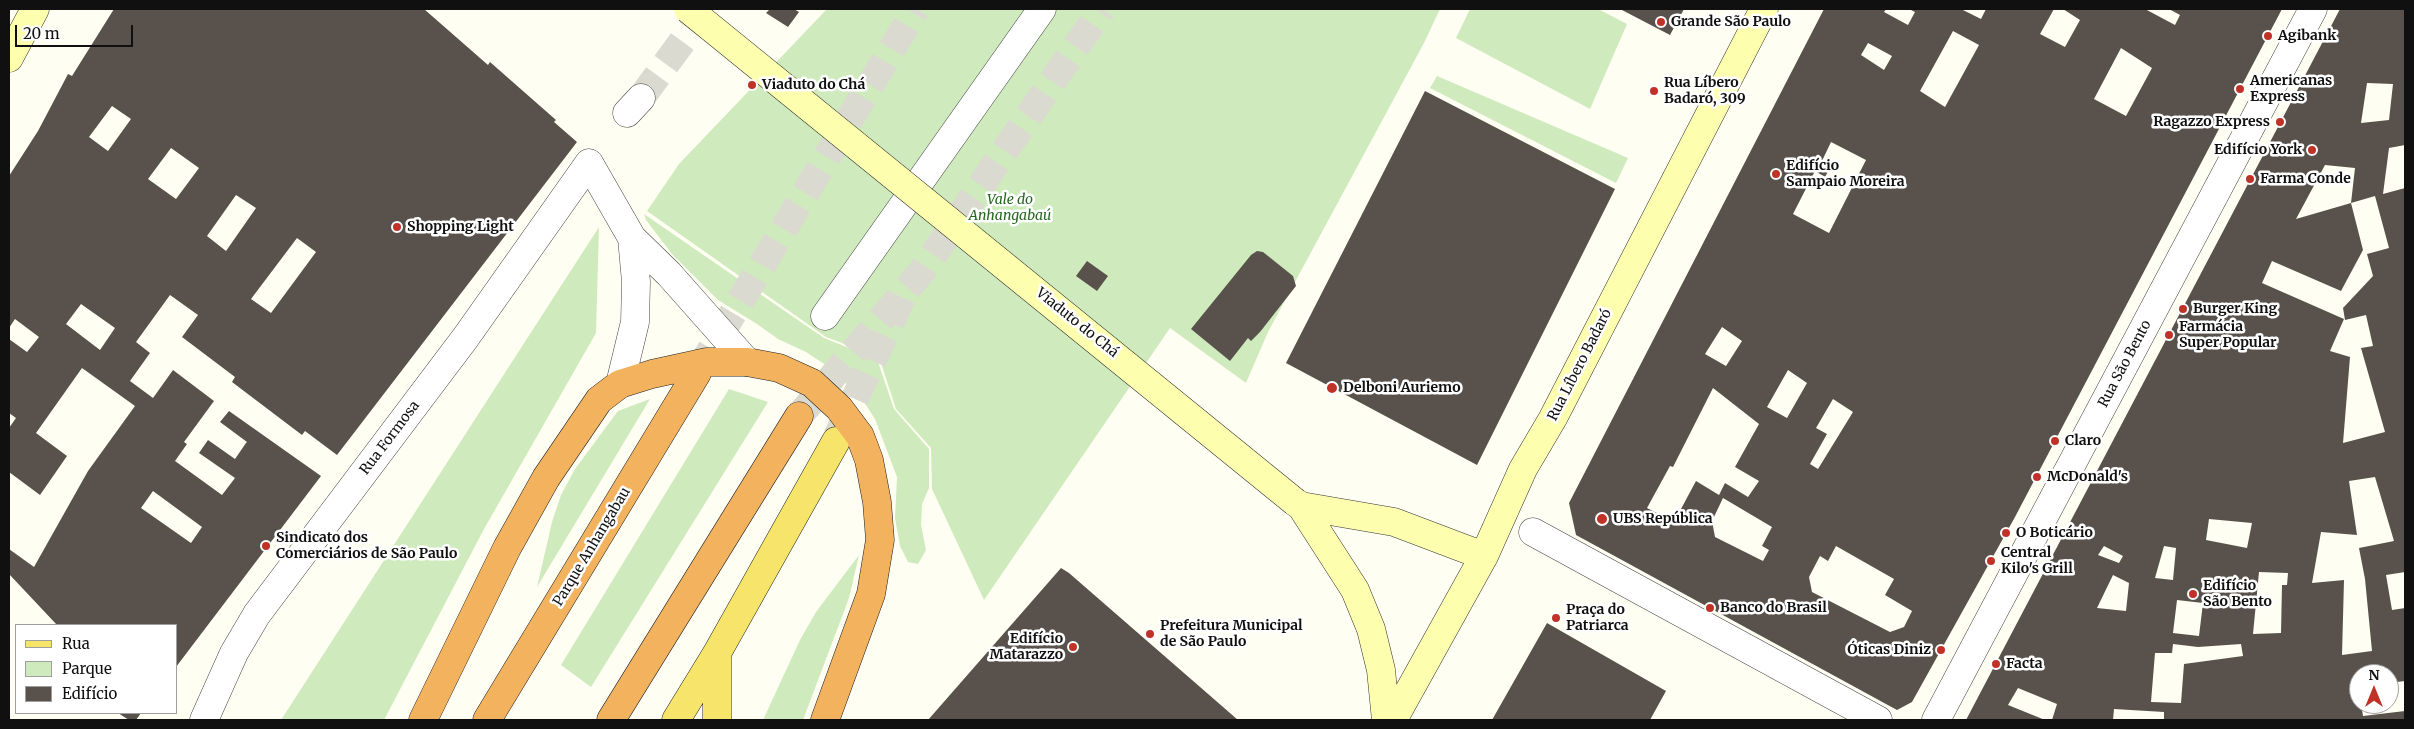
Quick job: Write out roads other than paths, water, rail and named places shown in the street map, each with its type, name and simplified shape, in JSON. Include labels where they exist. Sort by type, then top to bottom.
[{"type":"highway","points":[[423,720],[507,548],[546,478],[599,400],[620,384],[652,374],[707,362],[747,362],[779,368],[812,383],[839,408],[860,436],[878,502],[880,540],[871,594],[825,720]]},
{"type":"highway","name":"Parque Anhangabau","points":[[487,720],[697,373]]},
{"type":"highway","points":[[611,720],[799,416]]},
{"type":"main road","points":[[9,58],[35,9]]},
{"type":"main road","name":"Viaduto do Chá","points":[[688,9],[1298,504],[1355,590],[1371,629],[1381,670],[1386,720]]},
{"type":"main road","name":"Rua Líbero Badaró","points":[[1393,720],[1484,556],[1523,469],[1553,418],[1764,9]]},
{"type":"main road","points":[[676,720],[717,653],[836,441]]},
{"type":"main road","name":"Viaduto do Chá","points":[[1298,504],[1394,522],[1484,556]]},
{"type":"main road","points":[[717,653],[718,720]]},
{"type":"street","points":[[825,316],[1042,9]]},
{"type":"street","name":"Rua São Bento","points":[[1936,720],[2313,9]]},
{"type":"street","name":"Rua Formosa","points":[[204,720],[234,653],[257,614],[466,337],[589,163],[632,238]]},
{"type":"street","points":[[632,238],[669,274],[747,362]]},
{"type":"street","points":[[620,384],[634,322],[636,282],[632,238]]},
{"type":"street","points":[[1533,532],[1878,720]]},
{"type":"tunnel","points":[[641,98],[706,9]]},
{"type":"tunnel","points":[[697,373],[916,9]]},
{"type":"tunnel","points":[[799,416],[923,270],[1102,9]]},
{"type":"tunnel","points":[[837,437],[906,289]]},
{"type":"place","name":"Grande São Paulo","points":[[1661,22]]},
{"type":"place","name":"Agibank","points":[[2268,36]]},
{"type":"place","name":"Viaduto do Chá","points":[[752,85]]},
{"type":"place","name":"Americanas Express","points":[[2240,89]]},
{"type":"place","name":"Rua Líbero Badaró, 309","points":[[1654,91]]},
{"type":"place","name":"Ragazzo Express","points":[[2280,122]]},
{"type":"place","name":"Edifício York","points":[[2312,150]]},
{"type":"place","name":"Edifício Sampaio Moreira","points":[[1776,174]]},
{"type":"place","name":"Farma Conde","points":[[2250,179]]},
{"type":"place","name":"Shopping Light","points":[[397,227]]},
{"type":"place","name":"Burger King","points":[[2183,309]]},
{"type":"place","name":"Farmácia Super Popular","points":[[2169,335]]},
{"type":"place","name":"Delboni Auriemo","points":[[1332,388]]},
{"type":"place","name":"Claro","points":[[2055,441]]},
{"type":"place","name":"McDonald's","points":[[2037,477]]},
{"type":"place","name":"UBS República","points":[[1602,519]]},
{"type":"place","name":"O Boticário","points":[[2006,533]]},
{"type":"place","name":"Sindicato dos Comerciários de São Paulo","points":[[266,546]]},
{"type":"place","name":"Central Kilo's Grill","points":[[1991,561]]},
{"type":"place","name":"Edifício São Bento","points":[[2193,594]]},
{"type":"place","name":"Banco do Brasil","points":[[1710,608]]},
{"type":"place","name":"Praça do Patriarca","points":[[1556,618]]},
{"type":"place","name":"Prefeitura Municipal de São Paulo","points":[[1150,634]]},
{"type":"place","name":"Edifício Matarazzo","points":[[1073,647]]},
{"type":"place","name":"Óticas Diniz","points":[[1941,650]]},
{"type":"place","name":"Facta","points":[[1996,664]]},
{"type":"park label","name":"Vale do Anhangabaú","points":[[1010,208]]}]
